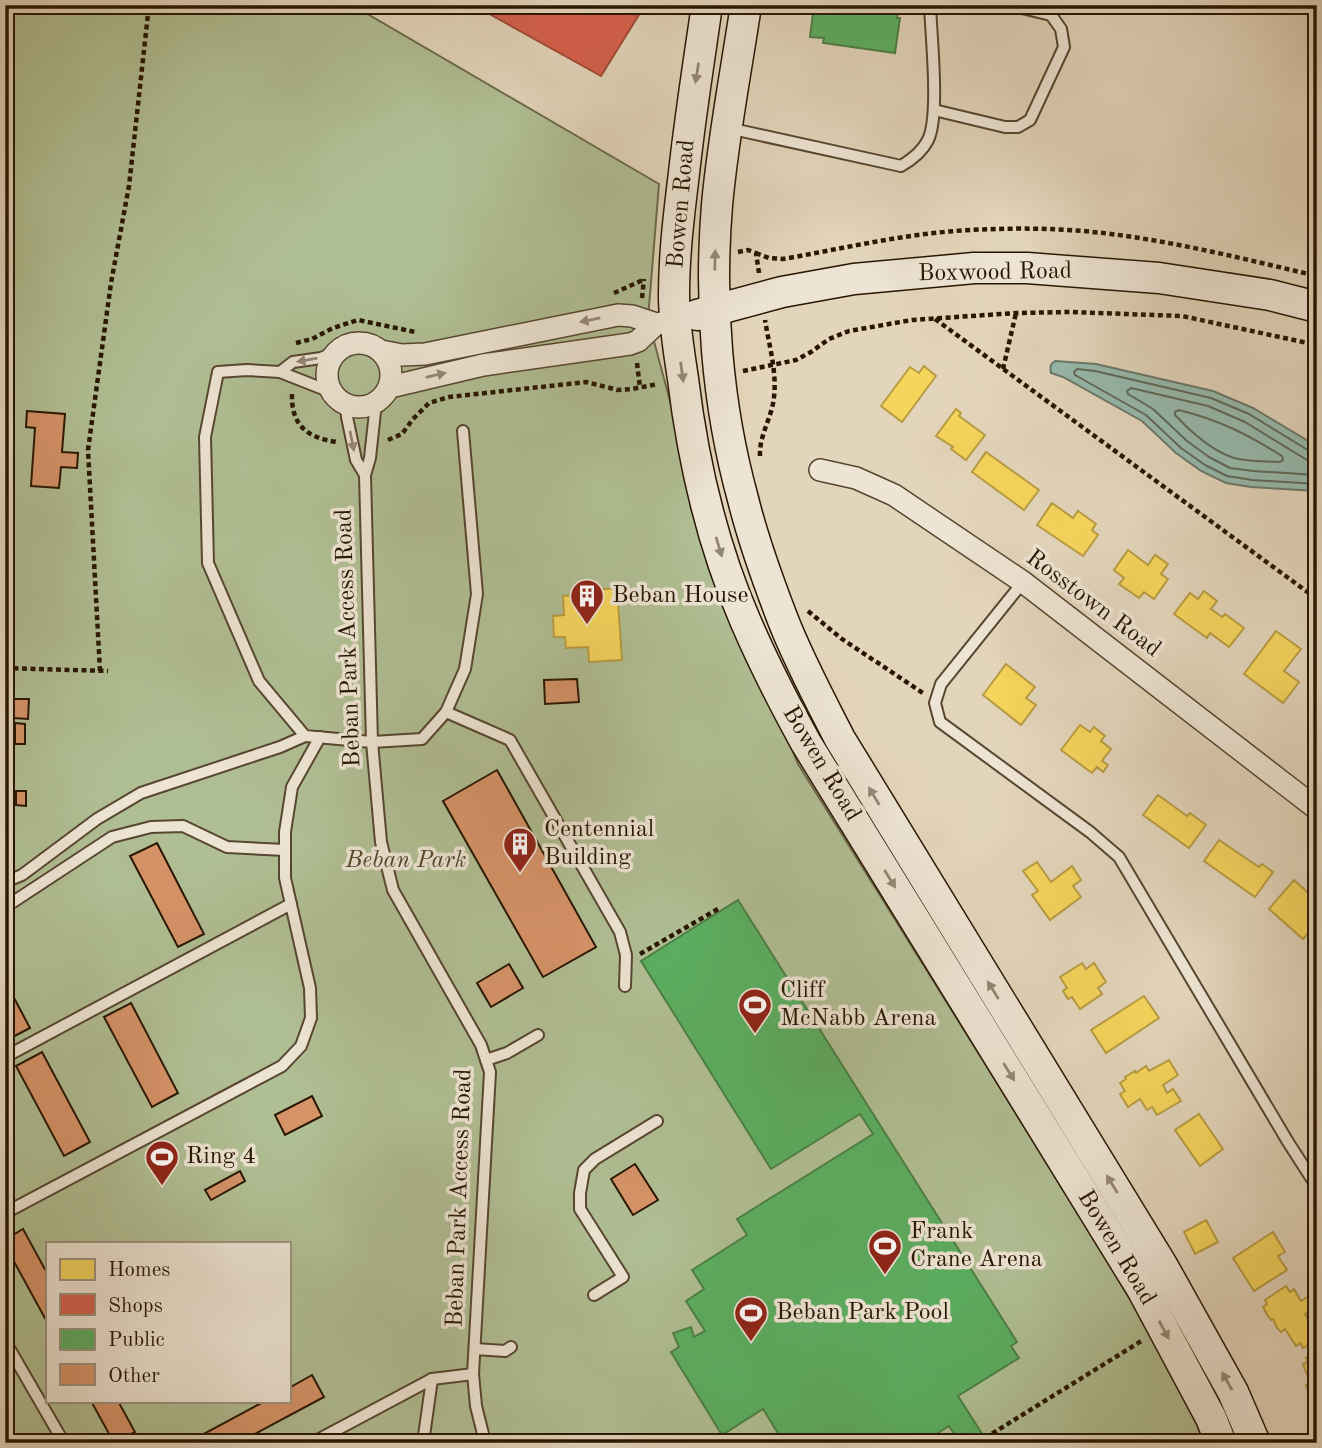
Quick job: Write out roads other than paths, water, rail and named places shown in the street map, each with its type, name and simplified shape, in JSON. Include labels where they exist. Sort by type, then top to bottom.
[{"type":"main road","name":"Bowen Road","points":[[707,5],[677,232],[674,297],[666,322],[719,551],[744,618],[806,743],[1142,1289],[1221,1443]]},
{"type":"main road","name":"Bowen Road","points":[[746,5],[717,204],[715,311],[724,406],[742,498],[783,622],[804,668],[868,786],[1162,1265],[1233,1392],[1255,1443]]},
{"type":"main road","name":"Boxwood Road","points":[[666,322],[782,292],[854,279],[975,268],[1059,269],[1158,278],[1270,295],[1317,307]]},
{"type":"street","points":[[381,351],[402,355],[425,354],[618,315],[666,322]]},
{"type":"street","points":[[383,395],[392,376],[386,355],[367,343],[356,342],[336,352],[330,361],[327,382],[339,398],[356,407],[367,407],[383,395],[483,365],[630,344],[666,322]]},
{"type":"street","name":"Rosstown Road","points":[[820,470],[856,478],[894,495],[1023,582],[1317,809]]},
{"type":"lane","points":[[727,128],[901,166],[915,158],[929,139],[934,110],[930,5]]},
{"type":"lane","points":[[934,110],[1005,127],[1018,127],[1030,120],[1064,47],[1061,29],[1051,15],[1010,5]]},
{"type":"lane","points":[[280,373],[293,362],[321,358],[336,352]]},
{"type":"lane","points":[[305,736],[259,681],[208,563],[205,437],[218,372],[247,370],[280,373],[339,398]]},
{"type":"lane","name":"Beban Park Access Road","points":[[383,395],[365,475],[372,742],[381,842],[393,890],[481,1045],[490,1072],[473,1374],[476,1406],[486,1443]]},
{"type":"lane","name":"Beban Park Access Road","points":[[339,398],[347,417],[356,460],[365,475]]},
{"type":"lane","points":[[5,882],[22,875],[97,819],[141,793],[280,747],[305,736],[372,742],[422,739],[446,712],[465,669],[477,594],[463,431]]},
{"type":"lane","points":[[1023,582],[941,684],[935,703],[940,722],[1090,832],[1119,858],[1317,1187]]},
{"type":"lane","points":[[446,712],[510,740],[620,932],[626,955],[625,986]]},
{"type":"lane","points":[[5,1213],[282,1066],[302,1046],[311,1018],[310,988],[285,878],[285,832],[292,787],[320,737]]},
{"type":"lane","points":[[5,904],[13,902],[112,837],[151,827],[183,825],[227,847],[285,850]]},
{"type":"lane","points":[[5,1057],[291,904]]},
{"type":"lane","points":[[486,1059],[507,1053],[538,1035]]},
{"type":"lane","points":[[594,1295],[623,1277],[580,1209],[584,1170],[595,1159],[656,1121]]},
{"type":"lane","points":[[5,1341],[64,1443]]},
{"type":"lane","points":[[475,1349],[505,1351],[511,1347]]},
{"type":"lane","points":[[313,1443],[432,1379],[473,1374]]},
{"type":"lane","points":[[422,1443],[432,1379]]},
{"type":"water","points":[[1052,363],[1096,364],[1213,391],[1253,408],[1317,448],[1317,491],[1226,483],[1201,471],[1176,453],[1142,421],[1051,373]]},
{"type":"place","name":"Beban House","points":[[587,626]]},
{"type":"place","name":"Centennial Building","points":[[520,874]]},
{"type":"place","name":"Cliff McNabb Arena","points":[[755,1035]]},
{"type":"place","name":"Ring 4","points":[[162,1187]]},
{"type":"place","name":"Frank Crane Arena","points":[[885,1276]]},
{"type":"place","name":"Beban Park Pool","points":[[751,1343]]},
{"type":"park label","name":"Beban Park","points":[[406,861]]}]
